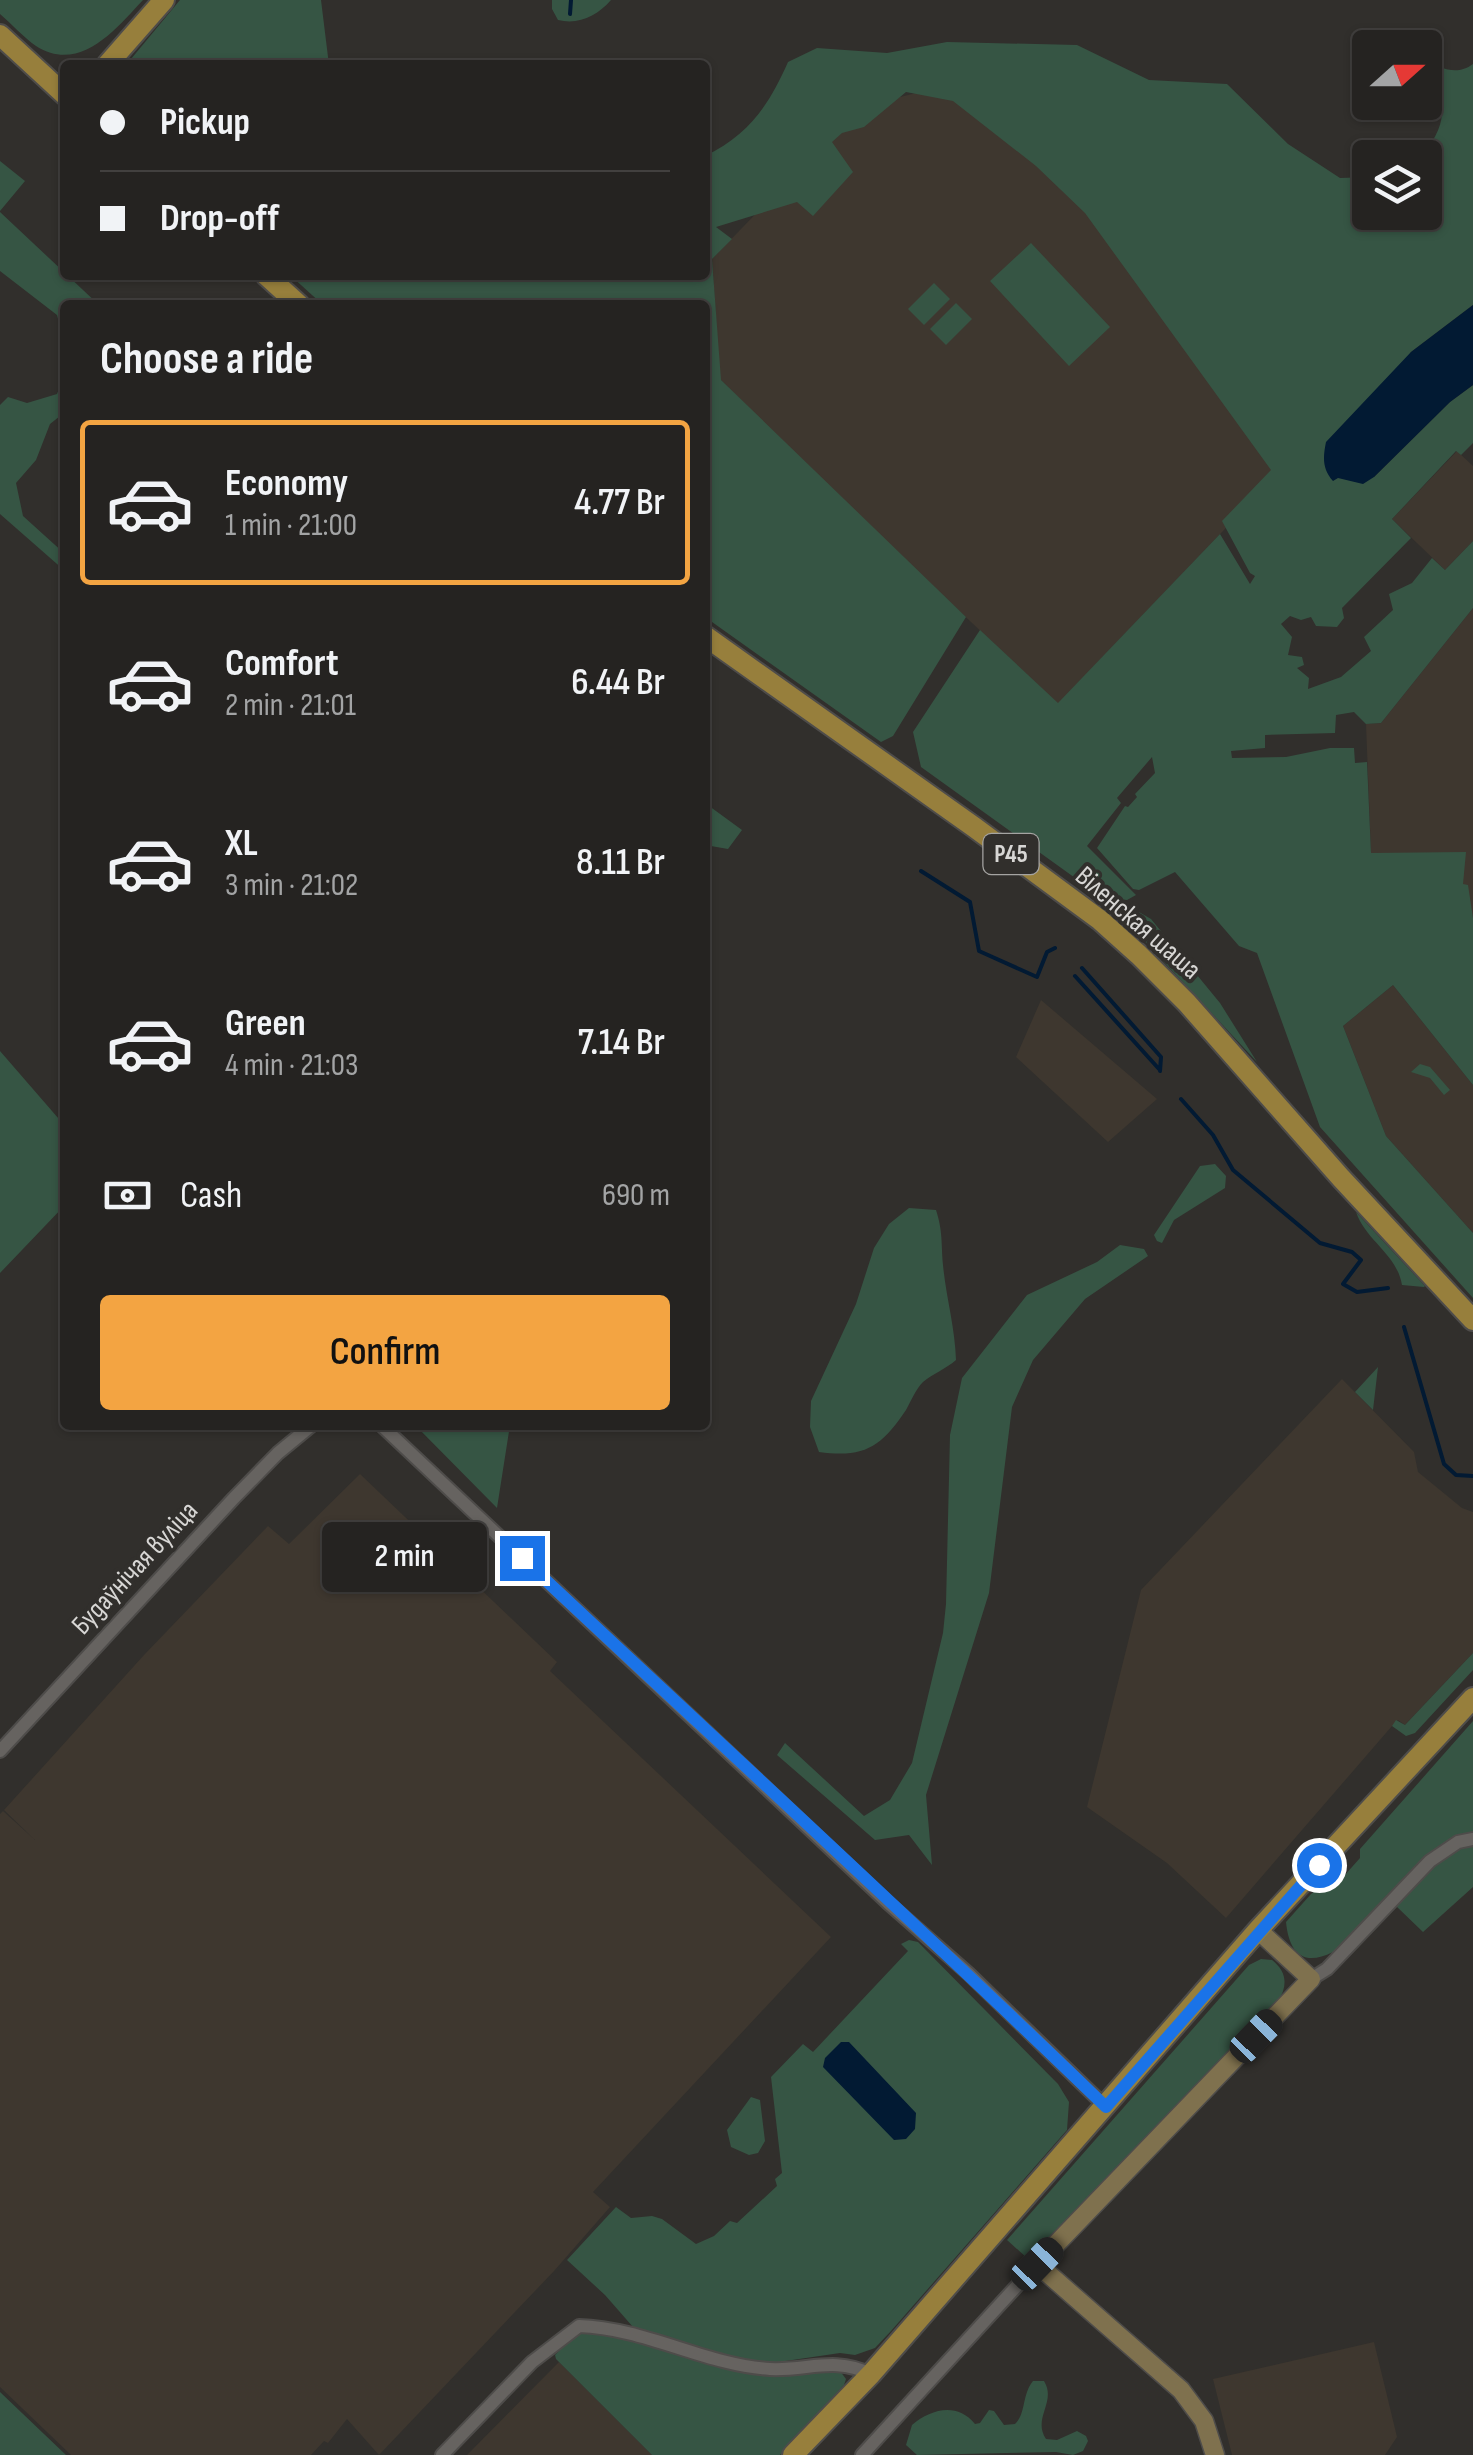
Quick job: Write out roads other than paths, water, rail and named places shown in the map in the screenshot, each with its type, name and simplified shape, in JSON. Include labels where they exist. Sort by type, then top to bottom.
[{"type":"main road","points":[[111,60],[164,0]]},
{"type":"main road","points":[[0,35],[60,90]]},
{"type":"main road","points":[[272,280],[294,300]]},
{"type":"main road","name":"Віленская шаша","points":[[710,640],[974,826],[1126,943],[1187,1003],[1473,1320]]},
{"type":"main road","points":[[793,2455],[870,2374],[1258,1930],[1473,1698]]},
{"type":"street","name":"Будаўнічая вуліца","points":[[0,1751],[234,1498],[306,1430]]},
{"type":"street","points":[[386,1430],[874,1889],[970,1974],[1106,2107]]},
{"type":"street","points":[[862,2455],[1037,2264],[1310,1979],[1326,1969],[1444,1850],[1473,1839]]},
{"type":"street","points":[[1258,1930],[1310,1979]]},
{"type":"street","points":[[1037,2264],[1180,2390],[1204,2421],[1215,2455]]},
{"type":"street","points":[[442,2455],[532,2362],[579,2326],[630,2332],[738,2364],[772,2369],[826,2363],[859,2368],[870,2374]]},
{"type":"water","points":[[1473,305],[1473,385],[1450,402],[1374,477],[1363,484],[1338,478],[1333,481],[1324,463],[1326,442],[1411,352]]},
{"type":"water","points":[[841,2042],[849,2042],[916,2113],[915,2129],[906,2139],[894,2140],[823,2067],[825,2058]]},
{"type":"waterway","points":[[570,14],[571,0]]},
{"type":"waterway","points":[[921,871],[970,902],[979,951],[1037,977],[1047,952],[1055,948]]},
{"type":"waterway","points":[[1082,968],[1161,1057],[1160,1071]]},
{"type":"waterway","points":[[1075,976],[1159,1069]]},
{"type":"waterway","points":[[1181,1099],[1213,1135],[1233,1170],[1320,1243],[1352,1252],[1361,1260],[1343,1284],[1357,1292],[1388,1288]]},
{"type":"waterway","points":[[1404,1327],[1444,1464],[1456,1475],[1473,1476]]}]
